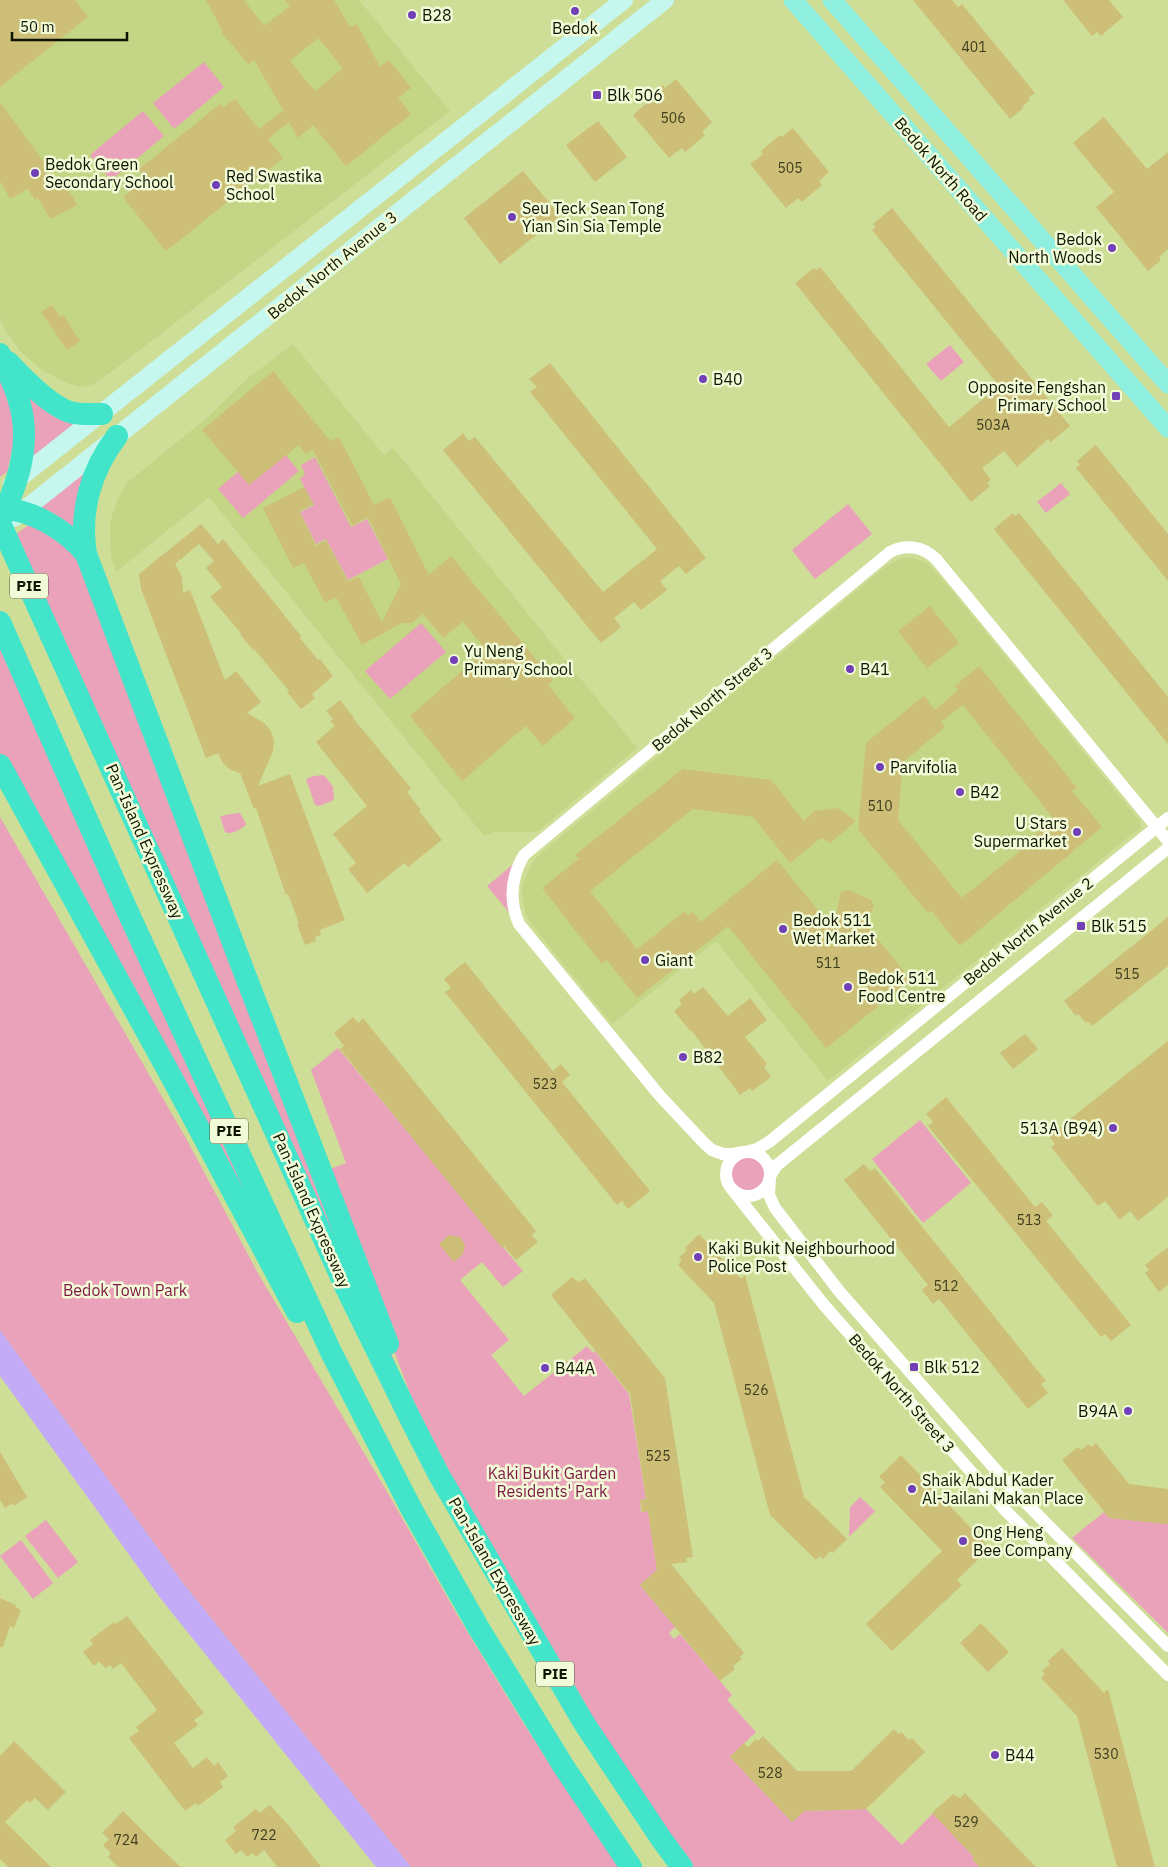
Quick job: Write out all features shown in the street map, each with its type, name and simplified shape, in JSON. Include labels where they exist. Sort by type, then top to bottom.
[{"type":"highway","points":[[0,353],[27,381],[60,408],[76,413],[102,414]]},
{"type":"highway","points":[[0,353],[18,397],[24,420],[24,440],[18,480],[4,514],[53,525],[66,534],[86,554]]},
{"type":"highway","points":[[118,436],[100,463],[85,506],[83,525],[86,554],[241,964],[439,1475]]},
{"type":"highway","name":"Pan-Island Expressway","points":[[4,514],[57,649],[346,1288],[439,1475],[584,1723],[682,1867]]},
{"type":"highway","name":"PIE","points":[[0,622],[128,910],[331,1352],[412,1510],[478,1627],[555,1752],[631,1867]]},
{"type":"highway","points":[[0,765],[172,1078],[309,1334],[331,1352]]},
{"type":"main road","name":"Bedok North Avenue 3","points":[[18,480],[624,0]]},
{"type":"main road","name":"Bedok North Avenue 3","points":[[4,514],[118,436],[665,0]]},
{"type":"main road","name":"Bedok North Road","points":[[793,0],[1168,428]]},
{"type":"main road","name":"Bedok North Road","points":[[832,0],[1168,384]]},
{"type":"street","name":"Bedok North Street 3","points":[[744,1152],[727,1154],[712,1150],[660,1096],[519,924],[513,903],[513,881],[518,864],[524,855],[890,552],[901,548],[914,547],[932,555],[1168,842]]},
{"type":"street","name":"Bedok North Avenue 2","points":[[744,1152],[757,1149],[769,1142],[1168,818]]},
{"type":"street","name":"Bedok North Avenue 2","points":[[770,1177],[777,1165],[1168,848]]},
{"type":"street","points":[[744,1152],[753,1152],[763,1157],[768,1164],[770,1177],[764,1189],[755,1195],[742,1195],[731,1188],[726,1177],[728,1164],[734,1157],[744,1152]]},
{"type":"street","name":"Bedok North Street 3","points":[[770,1177],[769,1195],[776,1208],[844,1297],[1017,1494],[1168,1646]]},
{"type":"street","name":"Bedok North Street 3","points":[[731,1188],[824,1305],[1004,1509],[1168,1674]]},
{"type":"shaded area","name":"Red Swastika School","points":[[0,0],[359,0],[450,111],[115,369],[94,384],[81,387],[67,383],[42,370],[22,353],[7,333],[0,319]]},
{"type":"shaded area","name":"Yu Neng Primary School","points":[[293,344],[384,455],[393,448],[637,748],[537,832],[495,832],[484,836],[209,497],[116,572],[111,557],[110,522],[119,496],[128,482],[209,416],[248,378]]},
{"type":"shaded area","points":[[902,558],[913,558],[923,561],[943,580],[1140,821],[1141,827],[828,1081],[716,941],[612,1024],[531,924],[526,915],[522,890],[531,864],[541,853],[886,566]]},
{"type":"shaded area","points":[[0,1330],[183,1583],[411,1867],[376,1867],[161,1599],[0,1376]]},
{"type":"green space","points":[[204,62],[224,87],[174,129],[153,103]]},
{"type":"green space","points":[[143,111],[164,136],[111,180],[90,155]]},
{"type":"green space","points":[[950,345],[964,362],[941,381],[926,364]]},
{"type":"green space","points":[[0,355],[41,394],[101,414],[18,479],[12,450],[7,472],[0,477]]},
{"type":"green space","points":[[274,441],[299,471],[243,518],[218,489]]},
{"type":"green space","points":[[103,455],[85,552],[22,512]]},
{"type":"green space","points":[[315,457],[351,527],[367,519],[388,559],[348,580],[326,539],[316,544],[300,512],[314,505],[300,479],[305,474],[301,465]]},
{"type":"green space","points":[[1061,483],[1070,494],[1046,513],[1037,502]]},
{"type":"green space","points":[[848,504],[872,534],[815,579],[792,550]]},
{"type":"green space","points":[[38,518],[70,539],[278,1060],[437,1471],[8,540]]},
{"type":"green space","points":[[0,623],[311,1333],[0,765]]},
{"type":"green space","points":[[421,623],[446,652],[390,699],[365,671]]},
{"type":"green space","points":[[324,775],[333,787],[334,800],[319,806],[315,805],[306,779]]},
{"type":"green space","points":[[240,813],[246,824],[245,826],[232,832],[225,832],[220,817]]},
{"type":"green space","name":"Bedok Town Park","points":[[0,817],[187,1140],[259,1275],[459,1618],[522,1721],[588,1822],[621,1867],[411,1867],[183,1583],[0,1330]]},
{"type":"green space","points":[[523,856],[518,864],[518,923],[487,886]]},
{"type":"green space","name":"Kaki Bukit Garden Residents' Park","points":[[338,1048],[523,1271],[503,1287],[482,1262],[460,1280],[509,1340],[491,1355],[524,1396],[587,1346],[593,1353],[595,1351],[629,1394],[646,1499],[640,1500],[641,1512],[648,1511],[657,1570],[640,1585],[675,1627],[669,1633],[674,1639],[680,1634],[732,1695],[727,1700],[756,1732],[730,1757],[792,1822],[804,1811],[866,1809],[902,1845],[933,1813],[974,1857],[972,1859],[980,1867],[687,1867],[441,1474],[325,1171],[346,1163],[311,1070]]},
{"type":"green space","points":[[920,1120],[971,1183],[923,1223],[872,1159]]},
{"type":"green space","points":[[755,1153],[765,1160],[769,1168],[764,1189],[748,1196],[734,1190],[729,1184],[727,1168],[731,1159]]},
{"type":"green space","points":[[860,1497],[875,1511],[849,1537],[850,1507]]},
{"type":"green space","points":[[1104,1512],[1109,1518],[1168,1524],[1168,1633],[1072,1538]]},
{"type":"green space","points":[[46,1520],[78,1562],[58,1578],[25,1536]]},
{"type":"green space","points":[[21,1540],[53,1583],[33,1599],[0,1556]]},
{"type":"building","points":[[0,0],[75,0],[88,17],[0,87]]},
{"type":"building","points":[[206,0],[244,0],[264,26],[290,6],[285,0],[334,0],[350,27],[357,24],[380,67],[389,60],[411,88],[398,98],[411,114],[346,166],[313,125],[298,138],[289,122],[268,139],[283,158],[166,251],[123,197],[132,190],[129,187],[143,176],[138,170],[220,104],[223,108],[235,99],[259,129],[283,110],[254,60],[248,64],[223,32]],"holes":[[[318,38],[343,68],[315,91],[290,61]]]},
{"type":"building","points":[[913,0],[952,0],[958,7],[962,4],[1035,93],[1028,98],[1030,100],[1023,108],[1010,119]]},
{"type":"building","points":[[1063,0],[1109,0],[1123,17],[1101,36],[1097,32],[1092,36]]},
{"type":"building","points":[[676,79],[712,122],[702,132],[705,135],[685,152],[682,148],[669,158],[633,115],[646,104],[644,101],[663,85],[665,88]]},
{"type":"building","points":[[0,102],[59,183],[64,181],[77,205],[50,219],[38,198],[35,200],[28,189],[10,199],[0,181]]},
{"type":"building","points":[[1104,117],[1147,169],[1168,152],[1168,249],[1159,257],[1161,260],[1148,271],[1096,207],[1114,192],[1073,143]]},
{"type":"building","points":[[598,121],[627,157],[595,182],[566,145]]},
{"type":"building","points":[[793,128],[829,172],[819,181],[822,185],[802,202],[798,198],[786,208],[750,164],[763,154],[761,151],[780,135],[782,137]]},
{"type":"building","name":"Seu Teck Sean Tong Yian Sin Sia Temple","points":[[523,171],[560,216],[500,264],[464,218]]},
{"type":"building","points":[[892,208],[1070,426],[1051,442],[1048,439],[1017,467],[1004,451],[982,468],[991,480],[987,483],[990,486],[971,502],[795,283],[814,268],[816,270],[820,267],[949,427],[999,386],[872,230],[876,227],[873,224]]},
{"type":"building","points":[[52,305],[60,317],[63,315],[80,341],[67,350],[41,312]]},
{"type":"building","points":[[550,363],[706,558],[686,574],[679,566],[660,581],[667,590],[641,610],[634,602],[614,618],[621,627],[601,643],[443,450],[463,433],[469,441],[475,437],[603,592],[657,549],[530,392],[537,387],[529,379]]},
{"type":"building","points":[[273,371],[330,441],[339,437],[374,505],[390,497],[429,575],[451,556],[553,680],[548,685],[575,718],[543,746],[526,726],[462,781],[410,716],[486,650],[463,622],[443,638],[423,614],[412,623],[402,623],[362,645],[336,597],[325,603],[304,563],[293,568],[263,508],[304,487],[313,504],[299,511],[316,546],[326,540],[348,582],[358,576],[382,622],[401,584],[368,517],[352,525],[313,450],[306,454],[299,445],[249,485],[202,430]]},
{"type":"building","points":[[1096,445],[1168,534],[1168,581],[1076,468],[1080,465],[1077,461]]},
{"type":"building","points":[[1013,513],[1015,516],[1019,513],[1168,697],[1168,744],[994,529]]},
{"type":"building","points":[[201,524],[218,544],[223,539],[301,636],[300,638],[333,676],[312,694],[315,698],[301,709],[287,692],[289,691],[210,597],[222,587],[206,568],[214,561],[199,544],[180,560],[177,557],[179,561],[175,564],[182,577],[183,593],[190,590],[225,680],[236,671],[261,702],[247,713],[264,723],[271,731],[274,741],[273,751],[258,786],[290,774],[345,920],[320,930],[321,935],[315,937],[316,941],[305,945],[297,924],[299,923],[288,894],[286,895],[256,808],[254,809],[240,773],[231,770],[223,763],[218,753],[206,758],[141,589],[139,574]]},
{"type":"building","points":[[930,606],[959,643],[927,668],[898,631]]},
{"type":"building","points":[[979,666],[1077,788],[1072,791],[1102,827],[960,946],[931,911],[928,913],[858,829],[866,743],[924,696],[935,710],[958,690],[955,686]],"holes":[[[963,705],[1054,819],[1035,835],[1037,837],[962,898],[898,820],[903,762],[945,727],[941,722]]]},
{"type":"building","points":[[340,700],[411,788],[407,792],[442,840],[408,867],[404,863],[367,893],[348,869],[356,863],[333,834],[367,806],[316,742],[335,726],[330,721],[333,719],[326,711]]},
{"type":"building","points":[[683,769],[771,780],[804,821],[814,811],[838,808],[856,821],[830,843],[821,838],[790,863],[753,817],[693,809],[590,891],[637,949],[685,911],[688,916],[693,912],[701,922],[777,860],[833,929],[841,892],[849,890],[871,900],[874,907],[865,923],[911,980],[826,1048],[728,926],[637,998],[607,960],[602,964],[542,888],[579,859],[575,855]]},
{"type":"building","points":[[1168,917],[1168,966],[1092,1026],[1088,1021],[1086,1023],[1078,1014],[1076,1016],[1064,1001]]},
{"type":"building","points":[[465,962],[553,1071],[561,1064],[570,1075],[562,1082],[650,1191],[628,1209],[622,1201],[617,1205],[445,992],[451,988],[444,979]]},
{"type":"building","points":[[703,987],[728,1016],[750,998],[767,1020],[745,1037],[767,1064],[764,1067],[771,1077],[752,1091],[750,1088],[740,1095],[691,1030],[674,1011],[682,1004],[679,1000],[691,990],[694,994]]},
{"type":"building","points":[[353,1017],[358,1023],[363,1018],[536,1231],[532,1235],[538,1242],[516,1260],[504,1246],[502,1248],[340,1049],[344,1046],[334,1033]]},
{"type":"building","points":[[1025,1034],[1038,1049],[1013,1069],[1000,1053]]},
{"type":"building","name":"513A (B94)","points":[[1168,1041],[1168,1197],[1138,1221],[1130,1211],[1120,1220],[1105,1201],[1098,1206],[1051,1147],[1055,1144],[1049,1136]]},
{"type":"building","points":[[946,1097],[1035,1207],[1042,1202],[1053,1216],[1046,1221],[1131,1325],[1111,1341],[1105,1334],[1101,1337],[928,1126],[933,1122],[926,1114]]},
{"type":"building","points":[[864,1164],[870,1171],[875,1168],[1046,1381],[1041,1384],[1048,1393],[1028,1409],[939,1299],[933,1304],[922,1290],[928,1285],[844,1180]]},
{"type":"building","points":[[699,1234],[741,1279],[745,1275],[804,1497],[847,1539],[833,1553],[830,1551],[823,1559],[820,1556],[816,1560],[770,1515],[714,1303],[678,1265],[682,1260],[679,1258],[687,1250],[685,1248]]},
{"type":"building","points":[[449,1235],[460,1237],[465,1245],[463,1254],[454,1262],[439,1244]]},
{"type":"building","points":[[1168,1247],[1168,1285],[1159,1292],[1145,1273],[1149,1270],[1145,1265]]},
{"type":"building","points":[[572,1277],[579,1282],[585,1278],[665,1378],[693,1557],[686,1558],[687,1562],[671,1564],[744,1653],[740,1657],[742,1659],[733,1666],[735,1669],[720,1681],[640,1585],[657,1570],[648,1511],[642,1512],[640,1500],[646,1499],[630,1394],[551,1295]]},
{"type":"building","points":[[1096,1443],[1129,1484],[1168,1489],[1168,1524],[1109,1518],[1062,1460],[1078,1447],[1081,1450],[1088,1444],[1091,1447]]},
{"type":"building","points":[[0,1452],[27,1497],[14,1506],[13,1503],[5,1508],[0,1500]]},
{"type":"building","points":[[901,1455],[990,1548],[957,1580],[962,1585],[892,1651],[866,1624],[942,1551],[880,1487],[885,1482],[879,1477]]},
{"type":"building","points":[[0,1598],[16,1605],[15,1607],[21,1610],[14,1628],[10,1626],[3,1647],[0,1647]]},
{"type":"building","points":[[127,1616],[204,1713],[194,1720],[198,1725],[174,1743],[193,1768],[207,1757],[214,1766],[218,1762],[228,1776],[220,1782],[223,1787],[198,1806],[196,1803],[185,1811],[129,1738],[139,1731],[136,1727],[157,1710],[121,1663],[113,1669],[110,1665],[105,1668],[99,1661],[94,1666],[83,1652],[93,1644],[90,1640],[114,1622],[116,1624]]},
{"type":"building","points":[[981,1623],[1009,1652],[988,1672],[960,1643]]},
{"type":"building","points":[[1062,1648],[1104,1693],[1108,1689],[1155,1867],[1117,1867],[1077,1716],[1041,1678],[1045,1674],[1042,1671],[1050,1664],[1048,1661]]},
{"type":"building","points":[[894,1729],[899,1734],[901,1732],[909,1740],[912,1738],[925,1752],[866,1809],[804,1811],[792,1822],[730,1757],[744,1743],[748,1747],[756,1739],[758,1741],[763,1736],[797,1771],[851,1771]]},
{"type":"building","points":[[14,1741],[66,1792],[48,1810],[35,1798],[30,1803],[27,1800],[5,1822],[51,1867],[8,1867],[0,1859],[0,1756]]},
{"type":"building","points":[[965,1793],[1036,1867],[980,1867],[972,1859],[974,1857],[932,1813],[953,1794],[960,1798]]},
{"type":"building","points":[[270,1805],[321,1867],[277,1867],[264,1850],[256,1857],[253,1853],[247,1857],[241,1850],[236,1854],[225,1840],[236,1831],[233,1827],[256,1809],[259,1813]]},
{"type":"building","points":[[123,1811],[181,1867],[118,1867],[108,1857],[111,1853],[103,1845],[109,1839],[102,1833]]},
{"type":"place","name":"Bedok","points":[[575,11]]},
{"type":"place","name":"B28","points":[[412,15]]},
{"type":"place","name":"Blk 506","points":[[597,95]]},
{"type":"place","name":"Bedok Green Secondary School","points":[[35,173]]},
{"type":"place","name":"Red Swastika School","points":[[216,185]]},
{"type":"place","name":"Seu Teck Sean Tong Yian Sin Sia Temple","points":[[512,217]]},
{"type":"place","name":"Bedok North Woods","points":[[1112,248]]},
{"type":"place","name":"B40","points":[[703,379]]},
{"type":"place","name":"Opposite Fengshan Primary School","points":[[1116,396]]},
{"type":"place","name":"Yu Neng Primary School","points":[[454,660]]},
{"type":"place","name":"B41","points":[[850,669]]},
{"type":"place","name":"Parvifolia","points":[[880,767]]},
{"type":"place","name":"B42","points":[[960,792]]},
{"type":"place","name":"U Stars Supermarket","points":[[1077,832]]},
{"type":"place","name":"Blk 515","points":[[1081,926]]},
{"type":"place","name":"Bedok 511 Wet Market","points":[[783,929]]},
{"type":"place","name":"Giant","points":[[645,960]]},
{"type":"place","name":"Bedok 511 Food Centre","points":[[848,987]]},
{"type":"place","name":"B82","points":[[683,1057]]},
{"type":"place","name":"513A (B94)","points":[[1113,1128]]},
{"type":"place","name":"Kaki Bukit Neighbourhood Police Post","points":[[698,1257]]},
{"type":"place","name":"Blk 512","points":[[914,1367]]},
{"type":"place","name":"B44A","points":[[545,1368]]},
{"type":"place","name":"B94A","points":[[1128,1411]]},
{"type":"place","name":"Shaik Abdul Kader Al-Jailani Makan Place","points":[[912,1489]]},
{"type":"place","name":"Ong Heng Bee Company","points":[[963,1541]]},
{"type":"place","name":"B44","points":[[995,1755]]}]
